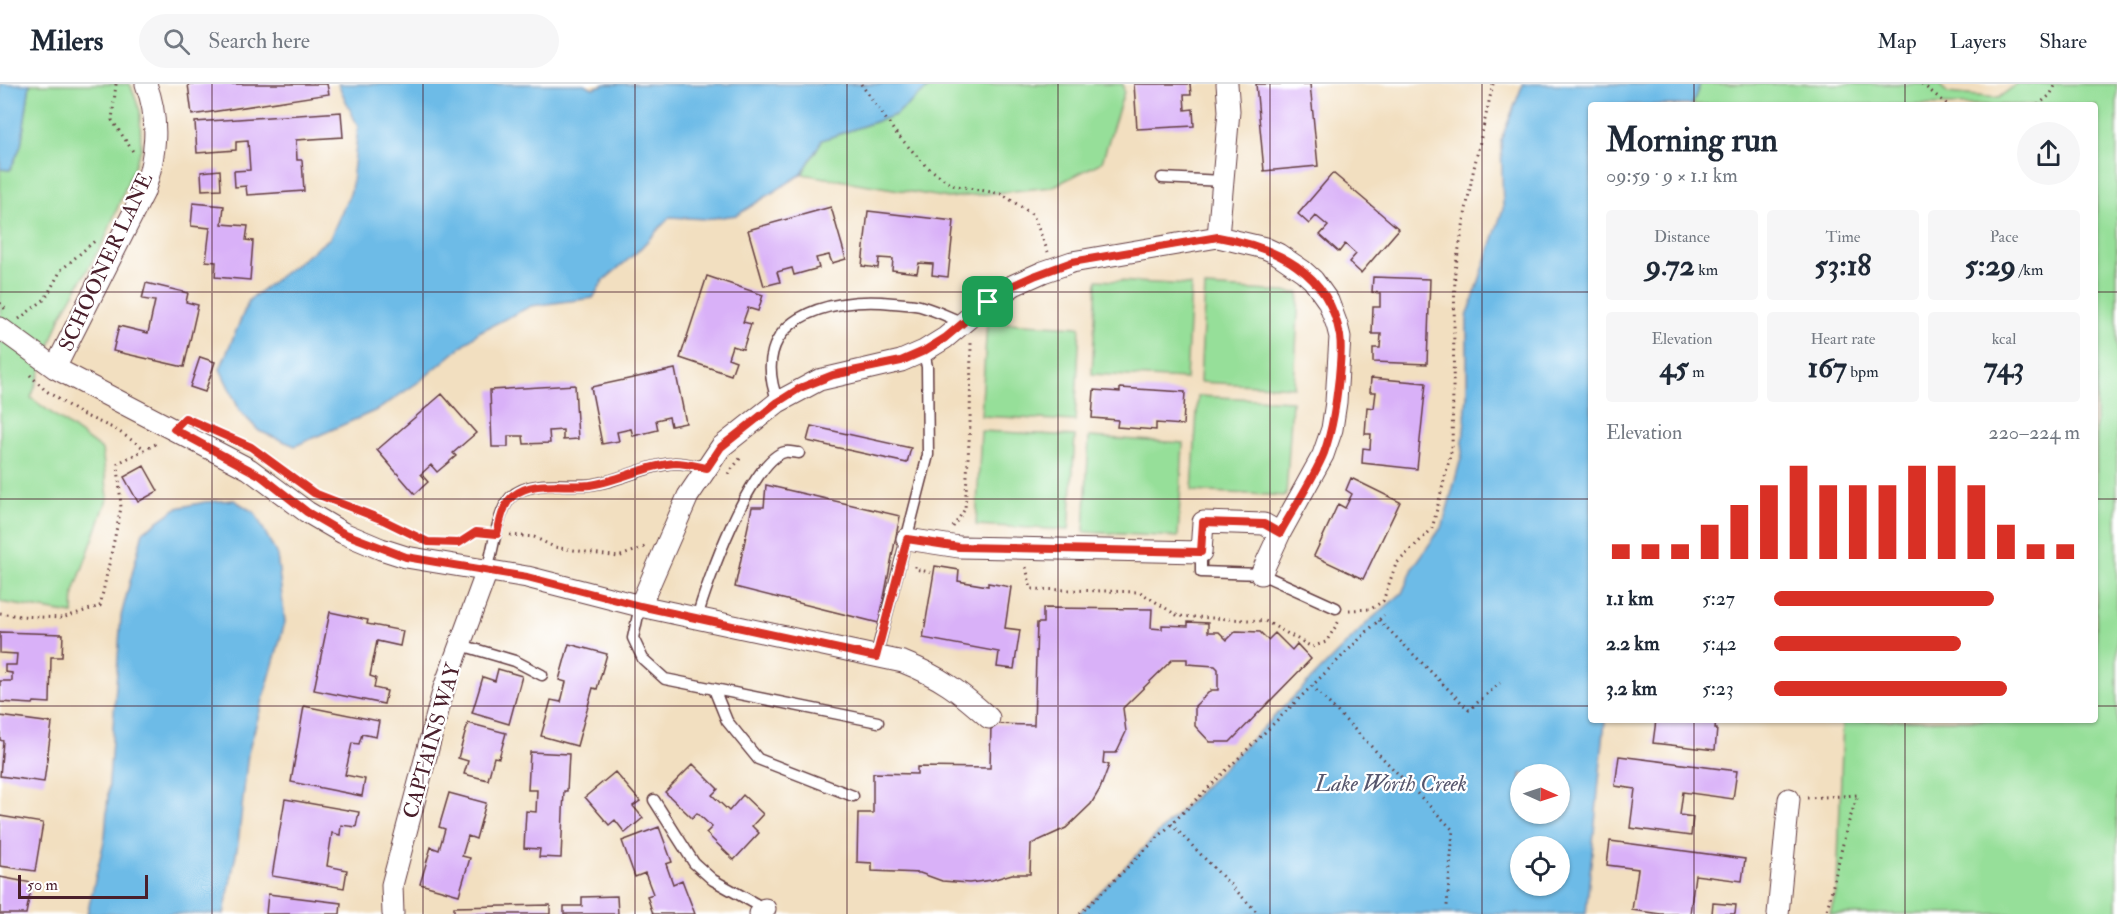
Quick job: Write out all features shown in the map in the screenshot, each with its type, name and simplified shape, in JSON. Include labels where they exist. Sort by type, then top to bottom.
[{"type":"street","name":"SCHOONER LANE","points":[[56,368],[144,192],[152,168],[155,119],[146,84]]},
{"type":"street","points":[[1218,237],[1229,111],[1227,84]]},
{"type":"street","points":[[640,606],[688,496],[716,473],[721,447],[778,402],[819,380],[901,361],[945,338],[970,330],[988,302],[1014,285],[1034,276],[1072,262],[1218,237],[1265,248],[1304,271],[1328,301],[1339,331],[1341,350],[1332,429],[1323,455],[1280,533],[1261,574]]},
{"type":"street","points":[[0,328],[56,368],[255,472],[307,512],[343,533],[406,557],[527,577],[640,606],[903,662],[928,671],[961,692],[989,718]]},
{"type":"street","points":[[911,549],[945,545],[1201,552],[1203,522],[1264,524],[1280,533]]},
{"type":"street","name":"CAPTAINS WAY","points":[[393,914],[392,885],[444,688],[488,571]]},
{"type":"street","points":[[1778,914],[1789,799]]},
{"type":"lane","points":[[1162,178],[1223,181]]},
{"type":"lane","points":[[778,402],[771,384],[770,359],[780,336],[797,318],[829,305],[873,301],[919,306],[970,330]]},
{"type":"lane","points":[[876,657],[911,549],[928,455],[927,367],[924,351]]},
{"type":"lane","points":[[697,618],[707,584],[732,524],[759,475],[774,458],[785,452],[799,453]]},
{"type":"lane","points":[[488,571],[502,514],[512,496],[533,486],[588,485],[619,480],[661,465],[678,463],[716,473]]},
{"type":"lane","points":[[1201,552],[1201,572],[1261,574],[1339,610]]},
{"type":"lane","points":[[640,606],[633,638],[643,659],[665,679],[878,722]]},
{"type":"lane","points":[[461,645],[515,661],[542,675]]},
{"type":"lane","points":[[714,689],[727,721],[758,759],[853,796]]},
{"type":"lane","points":[[654,800],[694,863],[713,880],[762,911]]},
{"type":"path","points":[[116,84],[112,120],[138,158]]},
{"type":"path","points":[[861,84],[896,132],[926,166],[952,184],[1002,194],[1033,215],[1048,252],[1034,276]]},
{"type":"path","points":[[1339,610],[1371,609],[1383,601],[1396,564],[1432,529],[1452,448],[1455,270],[1472,177],[1493,84]]},
{"type":"path","points":[[1922,84],[1944,102]]},
{"type":"path","points":[[2042,102],[2050,95],[2056,84]]},
{"type":"path","points":[[100,237],[61,270],[45,299],[17,321],[31,333],[18,363],[45,390],[79,413],[115,429],[146,450]]},
{"type":"path","points":[[945,545],[948,533],[965,509],[970,425],[970,330]]},
{"type":"path","points":[[962,348],[971,343]]},
{"type":"path","points":[[0,613],[62,618],[100,606],[121,508],[118,463],[164,440],[174,429]]},
{"type":"path","points":[[716,473],[744,454]]},
{"type":"path","points":[[314,493],[383,520],[428,542]]},
{"type":"path","points":[[438,542],[459,543],[476,532],[534,537],[554,547],[618,557],[644,547],[664,550]]},
{"type":"path","points":[[1027,548],[1026,565],[1031,589],[1140,592],[1178,616],[1265,621],[1312,647],[1326,642],[1340,620]]},
{"type":"path","points":[[911,549],[915,570],[934,573]]},
{"type":"path","points":[[1080,914],[1384,615]]},
{"type":"path","points":[[1379,620],[1469,710],[1500,683]]},
{"type":"path","points":[[1312,686],[1453,830],[1447,906]]},
{"type":"path","points":[[1789,799],[1858,795],[1847,827],[1826,914]]},
{"type":"path","points":[[1171,824],[1259,914]]},
{"type":"green space","points":[[30,84],[130,84],[140,111],[141,149],[105,239],[61,316],[31,398],[102,450],[108,497],[74,592],[73,614],[0,602],[0,169],[10,170],[21,146]]},
{"type":"green space","points":[[933,84],[1123,84],[1124,92],[1102,162],[1052,187],[948,198],[802,174],[822,140],[895,115]]},
{"type":"green space","points":[[1700,84],[1938,84],[1948,93],[1998,98],[2017,84],[2117,84],[2117,914],[1830,914],[1837,888],[1843,723],[2098,723],[2098,102],[1693,102]]},
{"type":"green space","points":[[1097,280],[1191,285],[1186,379],[1092,374]]},
{"type":"green space","points":[[1205,287],[1299,293],[1294,387],[1200,382]]},
{"type":"green space","points":[[987,322],[1080,327],[1075,421],[981,416]]},
{"type":"green space","points":[[1198,396],[1292,401],[1286,496],[1192,491]]},
{"type":"green space","points":[[981,431],[1075,436],[1069,530],[976,525]]},
{"type":"green space","points":[[1089,437],[1183,443],[1178,537],[1084,532]]},
{"type":"water","points":[[0,84],[30,84],[21,146],[10,170],[0,169]]},
{"type":"water","points":[[338,84],[584,84],[593,88],[606,84],[933,84],[895,115],[822,140],[802,174],[737,215],[706,219],[670,217],[637,252],[603,281],[593,298],[531,306],[479,332],[420,381],[379,409],[295,446],[259,431],[240,411],[220,369],[249,300],[330,238],[351,191],[358,127]]},
{"type":"water","name":"Lake Worth Creek","points":[[1523,84],[1700,84],[1693,102],[1588,102],[1588,723],[1605,723],[1586,914],[1078,914],[1369,621],[1402,593],[1414,566],[1443,525],[1462,454],[1467,396],[1467,317],[1503,209],[1501,140]]},
{"type":"water","points":[[234,500],[255,513],[277,555],[285,622],[248,753],[238,844],[224,914],[87,914],[105,837],[121,616],[143,532],[177,508],[205,502]]},
{"type":"building","points":[[188,84],[327,84],[329,94],[192,115]]},
{"type":"building","points":[[1134,84],[1190,84],[1191,95],[1184,95],[1185,110],[1193,109],[1194,126],[1137,129]]},
{"type":"building","points":[[1256,84],[1310,84],[1318,166],[1264,171]]},
{"type":"building","points":[[341,112],[343,137],[296,140],[297,160],[302,160],[304,191],[247,195],[246,186],[235,187],[234,171],[250,170],[248,141],[236,142],[236,150],[197,153],[195,122]]},
{"type":"building","points":[[220,170],[221,189],[202,190],[201,172]]},
{"type":"building","points":[[1333,173],[1399,229],[1361,273],[1349,262],[1356,254],[1345,244],[1339,252],[1320,235],[1328,226],[1316,216],[1309,224],[1298,214]]},
{"type":"building","points":[[193,203],[224,206],[222,224],[248,226],[246,240],[253,241],[250,280],[215,277],[216,262],[206,261],[210,228],[191,226]]},
{"type":"building","points":[[831,207],[846,259],[832,263],[829,255],[816,258],[819,268],[794,275],[792,268],[777,272],[780,282],[764,286],[748,230]]},
{"type":"building","points":[[868,211],[954,221],[948,277],[932,275],[933,264],[919,263],[917,273],[892,270],[893,259],[879,258],[878,268],[862,266]]},
{"type":"building","points":[[707,276],[763,295],[758,311],[748,308],[743,322],[751,324],[743,349],[732,346],[728,358],[736,361],[731,375],[680,358]]},
{"type":"building","points":[[1373,277],[1430,279],[1427,364],[1373,362],[1373,348],[1380,348],[1381,334],[1372,334],[1373,307],[1380,307],[1380,293],[1372,292]]},
{"type":"building","points":[[146,283],[188,293],[186,302],[198,305],[184,367],[113,351],[119,326],[148,333],[155,301],[142,299]]},
{"type":"building","points":[[200,357],[215,362],[205,392],[190,387]]},
{"type":"building","points":[[675,369],[686,423],[671,426],[669,417],[656,420],[658,430],[633,436],[631,429],[617,432],[619,441],[602,444],[591,387]]},
{"type":"building","points":[[1371,378],[1426,383],[1417,469],[1362,463],[1363,448],[1370,449],[1371,434],[1365,434],[1367,407],[1374,408],[1376,392],[1370,392]]},
{"type":"building","points":[[575,385],[578,439],[563,440],[563,430],[549,431],[550,443],[524,444],[523,436],[508,436],[508,447],[492,447],[490,390]]},
{"type":"building","points":[[1120,388],[1185,392],[1183,425],[1156,423],[1156,430],[1117,427],[1118,420],[1092,418],[1094,390],[1120,392]]},
{"type":"building","points":[[442,394],[476,433],[453,453],[456,456],[437,472],[431,465],[421,474],[428,482],[415,494],[377,450]]},
{"type":"building","points":[[811,426],[911,448],[907,463],[807,441]]},
{"type":"building","points":[[144,466],[158,491],[138,502],[124,477]]},
{"type":"building","points":[[1351,478],[1400,502],[1363,579],[1314,556],[1338,504],[1345,508],[1352,494],[1346,490]]},
{"type":"building","points":[[766,485],[900,516],[879,623],[735,587],[752,507],[764,507]]},
{"type":"building","points":[[935,566],[959,570],[958,581],[1011,587],[1005,628],[1020,630],[1014,669],[997,667],[999,652],[923,638]]},
{"type":"building","points":[[1043,608],[1152,609],[1151,628],[1162,629],[1162,625],[1188,626],[1188,622],[1208,623],[1208,632],[1219,632],[1227,640],[1236,631],[1260,632],[1268,640],[1275,633],[1292,650],[1297,644],[1311,659],[1230,742],[1210,742],[1195,726],[1195,706],[1211,690],[1218,690],[1218,669],[1215,666],[1187,664],[1187,659],[1173,659],[1123,708],[1126,732],[1116,753],[1104,753],[1103,763],[1109,765],[1100,789],[1091,804],[1066,828],[1031,844],[1030,874],[1012,874],[969,883],[942,881],[920,873],[872,871],[872,863],[857,862],[858,813],[873,813],[873,773],[917,774],[917,767],[990,768],[991,724],[1034,725],[1037,623],[1043,623]]},
{"type":"building","points":[[330,612],[368,620],[367,624],[403,631],[400,646],[377,641],[370,676],[376,678],[374,688],[387,691],[384,704],[314,690]]},
{"type":"building","points":[[0,632],[63,634],[62,657],[51,657],[50,703],[0,702],[0,681],[12,681],[12,673],[5,672],[5,665],[16,665],[17,654],[0,653]]},
{"type":"building","points":[[569,644],[607,654],[597,689],[593,688],[577,746],[541,736],[551,700],[561,702],[566,682],[559,680]]},
{"type":"building","points":[[498,669],[522,676],[509,724],[472,713],[483,677],[495,681]]},
{"type":"building","points":[[304,706],[379,721],[376,737],[362,734],[359,744],[352,743],[345,775],[365,779],[362,796],[291,782]]},
{"type":"building","points":[[0,716],[52,723],[44,782],[0,776],[3,741],[0,740]]},
{"type":"building","points":[[468,723],[506,733],[499,758],[494,757],[488,780],[464,774],[468,761],[458,758]]},
{"type":"building","points":[[1656,723],[1716,723],[1715,750],[1653,743]]},
{"type":"building","points":[[530,752],[569,754],[567,791],[564,791],[561,858],[539,857],[540,849],[524,848],[526,811],[536,812],[537,790],[528,790]]},
{"type":"building","points":[[1619,756],[1737,771],[1733,799],[1683,792],[1680,815],[1693,817],[1691,836],[1630,828],[1635,789],[1615,786]]},
{"type":"building","points":[[693,764],[718,789],[712,795],[729,811],[743,795],[763,814],[752,826],[759,833],[734,860],[706,833],[712,827],[697,813],[692,818],[665,792]]},
{"type":"building","points":[[615,772],[640,801],[633,806],[643,818],[625,833],[615,820],[609,825],[585,797]]},
{"type":"building","points":[[449,793],[486,803],[476,839],[468,836],[462,856],[470,858],[459,895],[420,884],[431,847],[439,850],[445,829],[439,827]]},
{"type":"building","points":[[285,799],[359,812],[356,827],[341,825],[340,835],[332,833],[327,866],[347,870],[344,888],[272,876]]},
{"type":"building","points":[[0,816],[43,823],[35,871],[0,866]]},
{"type":"building","points":[[659,827],[672,862],[666,864],[673,884],[682,880],[695,914],[653,914],[647,896],[653,894],[645,873],[635,877],[622,841]]},
{"type":"building","points":[[1610,841],[1745,859],[1742,881],[1695,875],[1690,914],[1661,914],[1632,910],[1638,869],[1607,865]]},
{"type":"building","points":[[0,877],[32,883],[26,914],[0,914]]},
{"type":"building","points":[[268,894],[341,903],[340,914],[266,914]]},
{"type":"building","points":[[617,896],[618,914],[564,914],[564,906],[582,906],[582,897]]},
{"type":"building","points":[[1713,903],[1736,905],[1735,914],[1712,914]]},
{"type":"building","points":[[550,905],[550,914],[454,914],[454,907]]},
{"type":"route","points":[[1218,237],[1251,243],[1278,254],[1304,271],[1328,301],[1337,325],[1341,350],[1332,429],[1323,455],[1280,533],[1264,524],[1203,522],[1201,552],[959,547],[907,539],[876,657],[640,606],[527,577],[406,557],[381,549],[343,533],[307,512],[261,476],[174,429],[185,418],[251,447],[314,493],[383,520],[428,542],[459,543],[476,532],[497,534],[502,514],[512,496],[533,486],[588,485],[619,480],[661,465],[678,463],[707,468],[721,447],[778,402],[800,388],[833,375],[901,361],[924,351],[945,338],[988,302],[1014,285],[1072,262],[1197,239],[1218,237]]}]
